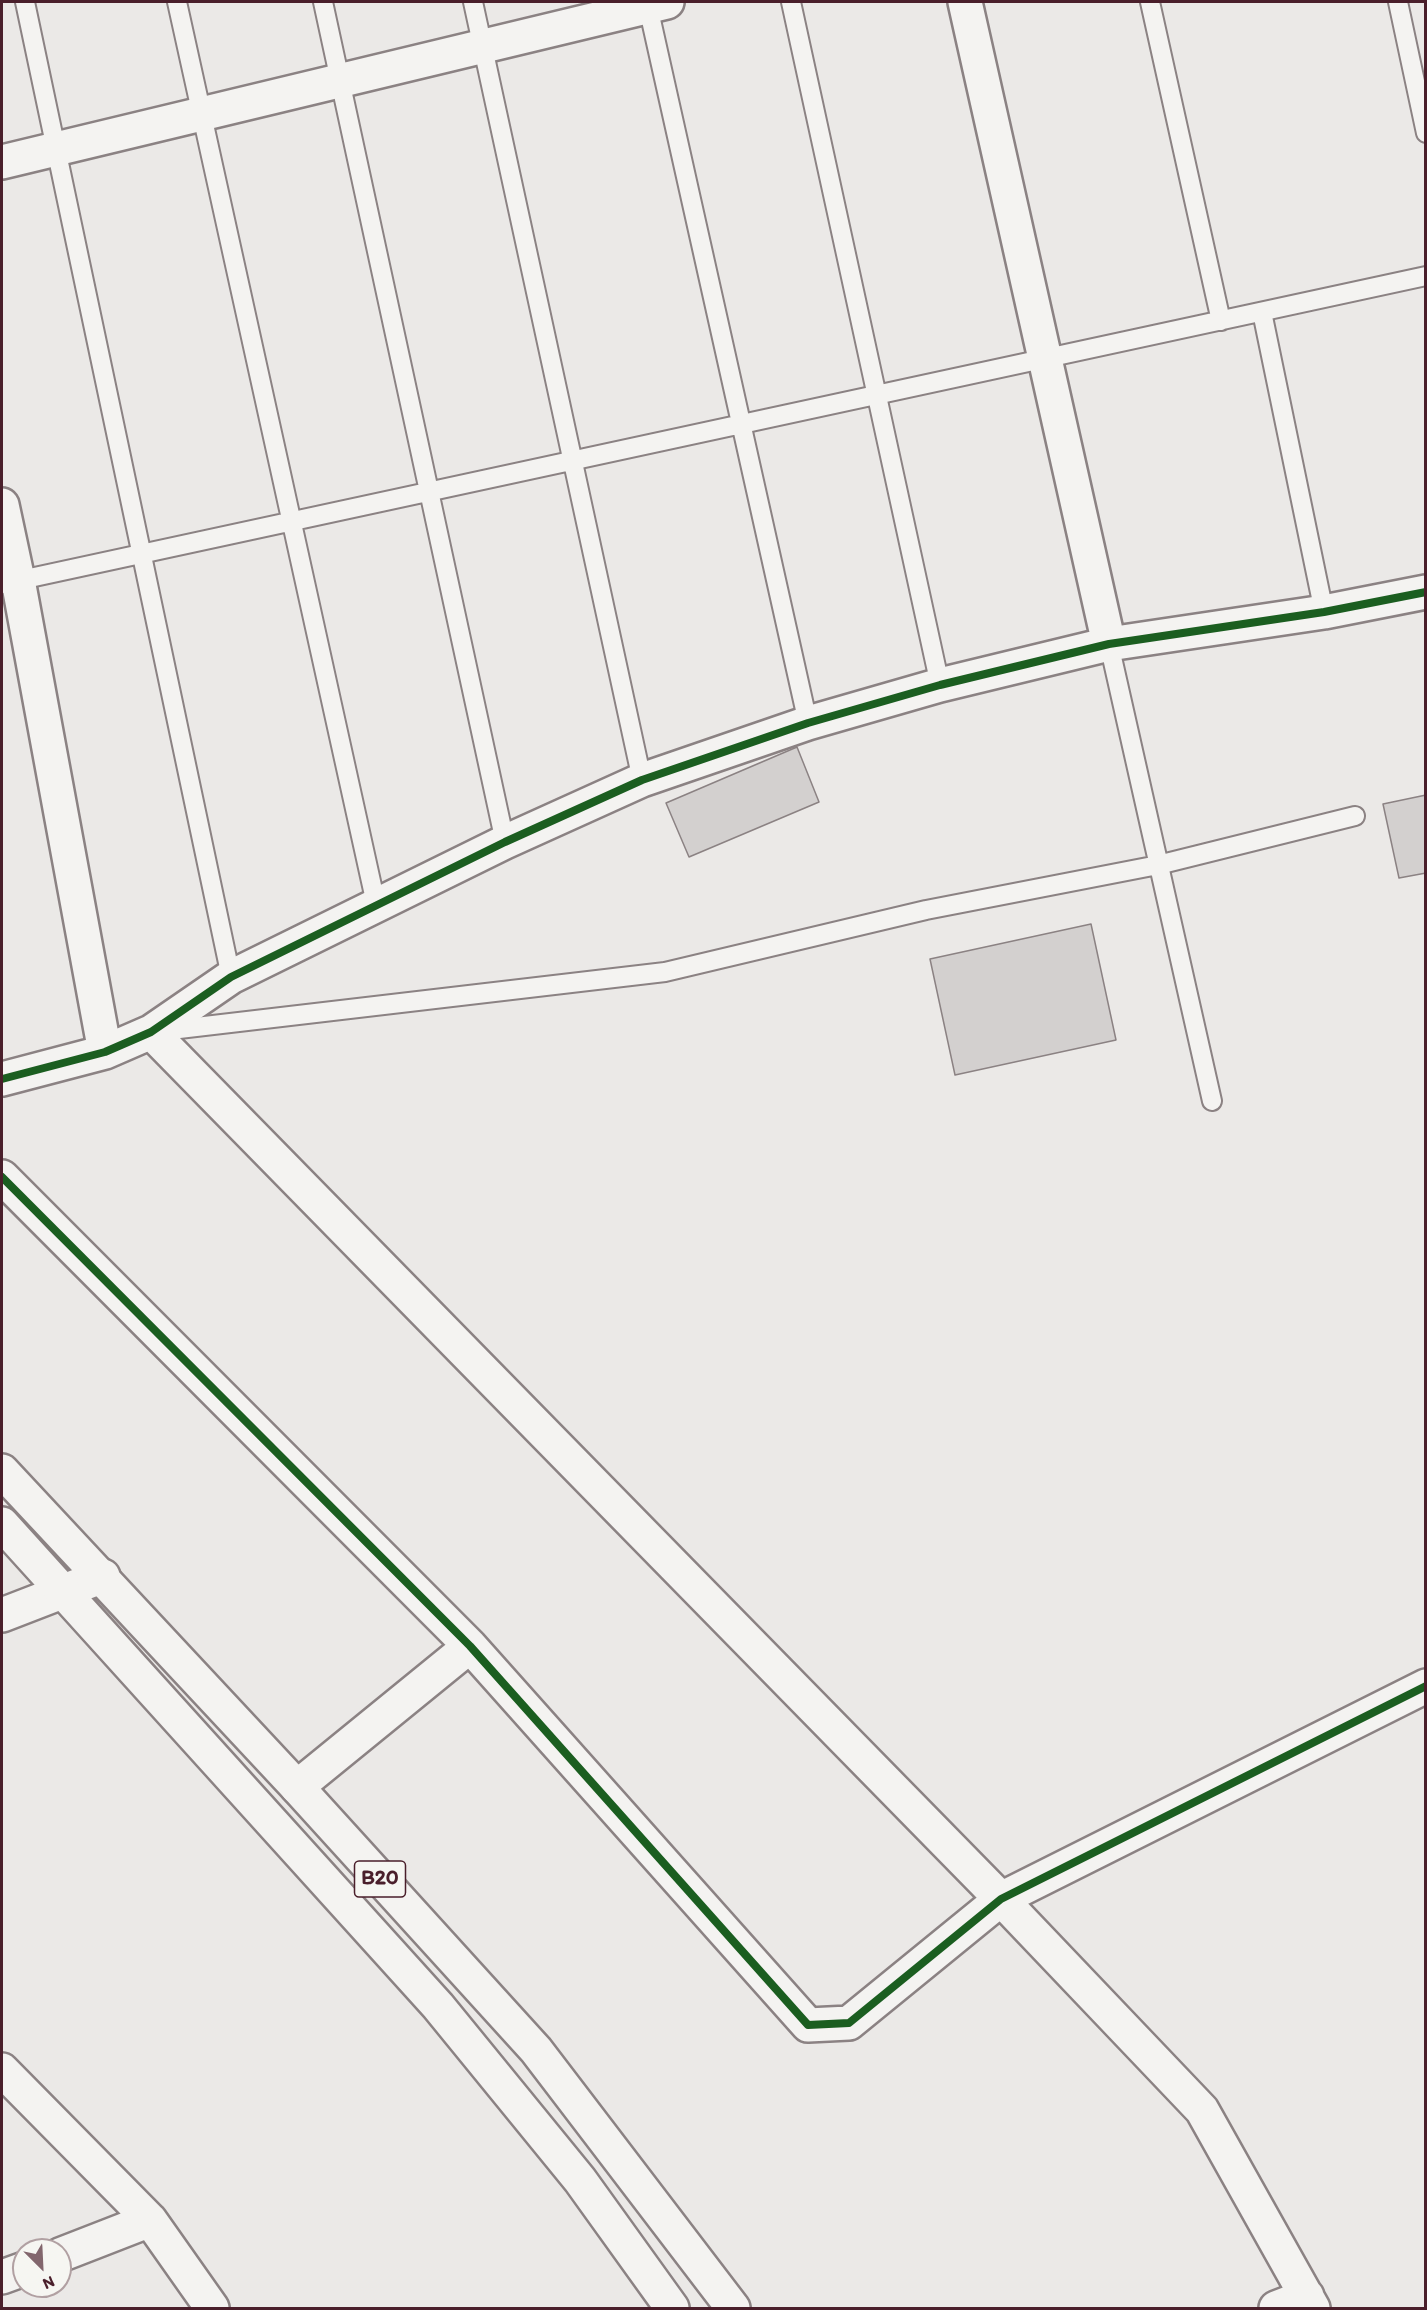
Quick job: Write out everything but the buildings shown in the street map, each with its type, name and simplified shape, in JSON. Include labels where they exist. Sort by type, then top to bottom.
[{"type":"main road","points":[[964,2],[1109,644]]},
{"type":"main road","points":[[2,162],[654,3]]},
{"type":"main road","points":[[2,505],[10,582],[105,1052]]},
{"type":"main road","points":[[2,1079],[105,1052],[151,1032],[231,977],[505,842],[642,780],[808,723],[940,685],[1109,644],[1324,612],[1425,592]]},
{"type":"main road","points":[[151,1032],[1000,1899],[1202,2110],[1310,2302],[1276,2308]]},
{"type":"main road","points":[[2,1177],[470,1646],[808,2025],[849,2023],[1000,1899],[1425,1686]]},
{"type":"main road","name":"B20","points":[[2,1471],[103,1576],[536,2050],[733,2308]]},
{"type":"main road","name":"B20","points":[[2,1524],[438,2006],[580,2180],[672,2308]]},
{"type":"main road","points":[[2,1615],[103,1576]]},
{"type":"main road","points":[[297,1787],[470,1646]]},
{"type":"main road","points":[[2,2070],[150,2220],[212,2308]]},
{"type":"main road","points":[[72,2250],[150,2220]]},
{"type":"lane","points":[[25,2],[231,977]]},
{"type":"lane","points":[[177,2],[376,904]]},
{"type":"lane","points":[[323,2],[505,842]]},
{"type":"lane","points":[[473,2],[642,780]]},
{"type":"lane","points":[[791,2],[940,685]]},
{"type":"lane","points":[[1150,2],[1221,321]]},
{"type":"lane","points":[[1398,2],[1425,133]]},
{"type":"lane","points":[[654,3],[739,424],[808,723]]},
{"type":"lane","points":[[10,582],[1425,276]]},
{"type":"lane","points":[[1262,312],[1324,612]]},
{"type":"lane","points":[[1109,644],[1212,1101]]},
{"type":"lane","points":[[151,1032],[665,972],[926,910],[1158,865],[1355,816]]},
{"type":"cycle path","points":[[2,1079],[105,1052],[151,1032],[231,977],[505,842],[642,780],[808,723],[940,685],[1109,644],[1324,612],[1426,592]]},
{"type":"cycle path","points":[[2,1177],[470,1646],[808,2025],[849,2023],[1001,1899],[1426,1686]]}]
